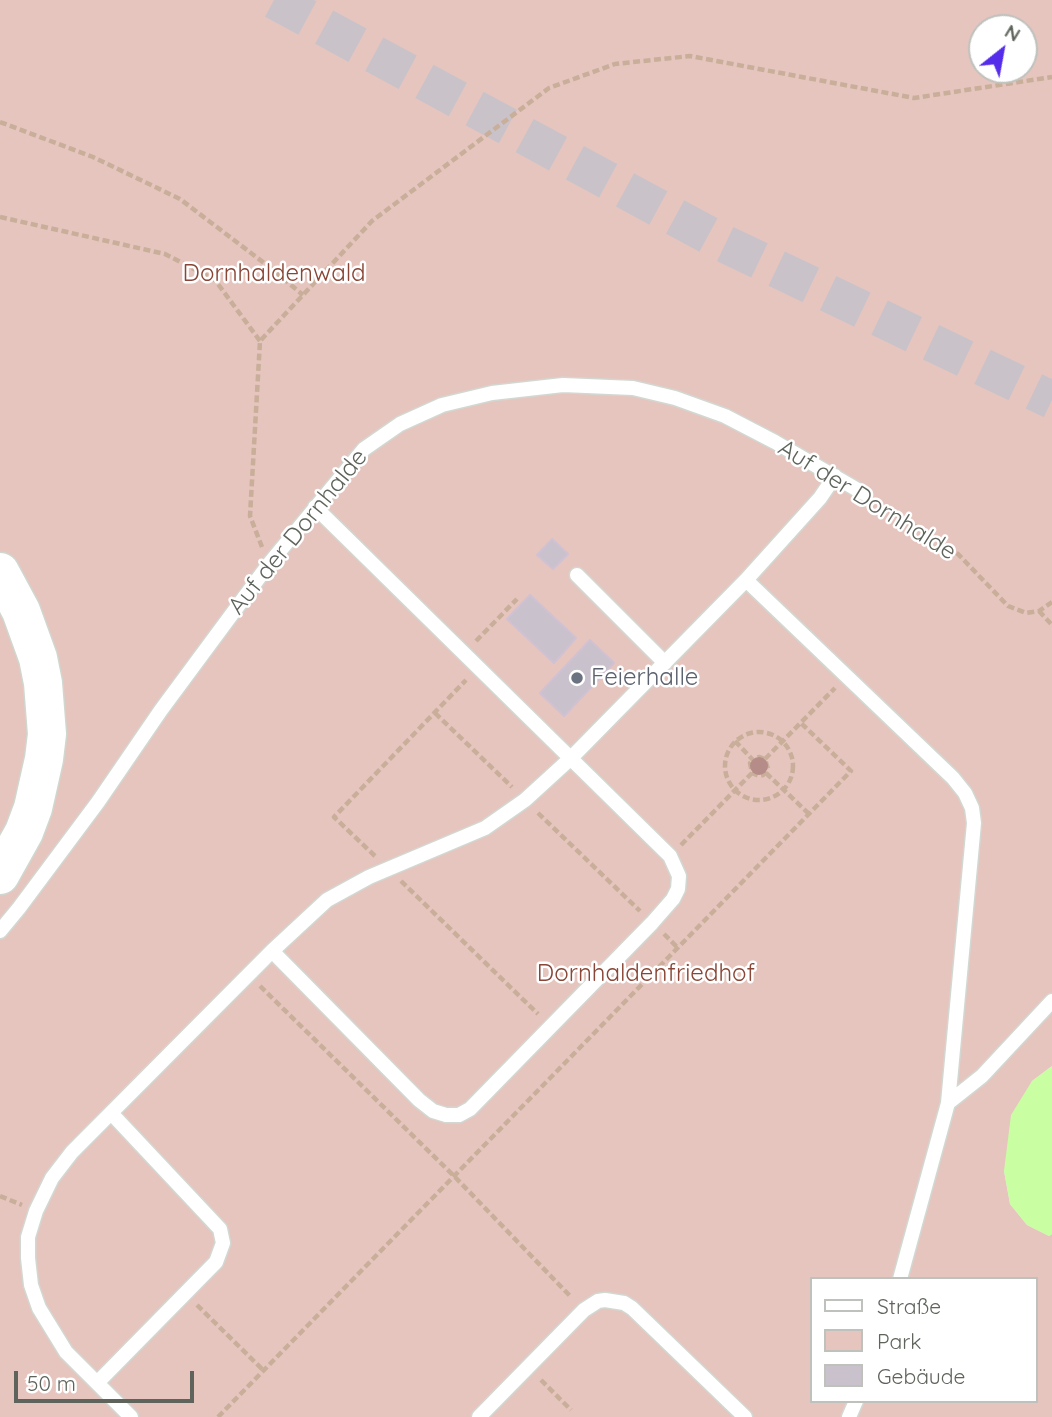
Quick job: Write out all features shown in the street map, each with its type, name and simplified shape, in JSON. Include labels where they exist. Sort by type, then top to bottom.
[{"type":"main road","points":[[0,572],[21,611],[38,658],[47,734],[33,808],[24,832],[0,875]]},
{"type":"lane","name":"Auf der Dornhalde","points":[[0,931],[82,823],[269,564],[364,449],[400,424],[442,405],[492,393],[563,386],[633,388],[676,398],[725,416],[863,493]]},
{"type":"lane","points":[[131,1417],[66,1352],[39,1308],[28,1258],[29,1237],[36,1211],[52,1178],[72,1152],[272,951],[327,900],[369,877],[485,828],[525,800],[571,758],[746,580],[820,498],[835,476]]},
{"type":"lane","points":[[272,951],[419,1100],[433,1111],[459,1115],[470,1109],[652,923],[673,899],[678,889],[679,876],[670,856],[315,507]]},
{"type":"lane","points":[[577,575],[665,663]]},
{"type":"lane","points":[[746,580],[953,778],[965,793],[972,808],[974,823],[948,1103],[901,1277]]},
{"type":"lane","points":[[948,1103],[982,1076],[1052,1001]]},
{"type":"lane","points":[[97,1383],[216,1262],[223,1243],[220,1229],[112,1114]]},
{"type":"lane","points":[[479,1417],[584,1310],[598,1301],[615,1300],[624,1303],[745,1417]]},
{"type":"path","points":[[260,341],[372,221],[549,88],[615,64],[690,56],[914,98],[1052,77]]},
{"type":"path","points":[[0,122],[93,157],[180,199],[303,295]]},
{"type":"path","points":[[0,217],[165,254],[215,280],[260,341],[250,516],[269,564]]},
{"type":"path","name":"Auf der Dornhalde","points":[[863,493],[958,554],[1008,606],[1026,613],[1038,611]]},
{"type":"path","points":[[465,653],[517,599]]},
{"type":"path","points":[[1052,602],[1038,611],[1052,625]]},
{"type":"path","points":[[765,760],[847,675]]},
{"type":"path","points":[[435,713],[678,948]]},
{"type":"path","points":[[218,1417],[851,771],[800,723]]},
{"type":"path","points":[[758,732],[783,741],[793,765],[792,774],[784,790],[765,800],[743,797],[734,790],[728,782],[724,761],[734,741],[758,732]]},
{"type":"path","points":[[734,741],[753,760]]},
{"type":"path","points":[[752,773],[750,763],[759,757],[765,760],[768,766],[766,773]]},
{"type":"path","points":[[752,773],[759,776],[766,773]]},
{"type":"path","points":[[670,856],[752,773]]},
{"type":"path","points":[[766,773],[809,814]]},
{"type":"path","points":[[249,975],[454,1176],[584,1310]]},
{"type":"path","points":[[186,1293],[264,1370]]},
{"type":"path","points":[[528,1367],[571,1410]]},
{"type":"green space","points":[[0,0],[1052,0],[1052,1066],[1032,1081],[1004,1171],[1010,1204],[1027,1225],[1049,1236],[1052,1234],[1052,1417],[0,1417]]},
{"type":"shaded area","points":[[1052,1066],[1052,1234],[1049,1236],[1027,1225],[1010,1204],[1004,1171],[1011,1115],[1032,1081]]},
{"type":"building","points":[[552,539],[568,554],[553,569],[537,555]]},
{"type":"building","points":[[530,595],[576,638],[554,663],[507,619]]},
{"type":"building","name":"Feierhalle","points":[[590,640],[614,663],[564,716],[540,693]]},
{"type":"tunnel","points":[[274,0],[725,244],[1052,400]]},
{"type":"place","name":"Feierhalle","points":[[577,678]]},
{"type":"park label","name":"Dornhaldenwald","points":[[274,274]]},
{"type":"park label","name":"Dornhaldenfriedhof","points":[[646,974]]}]
